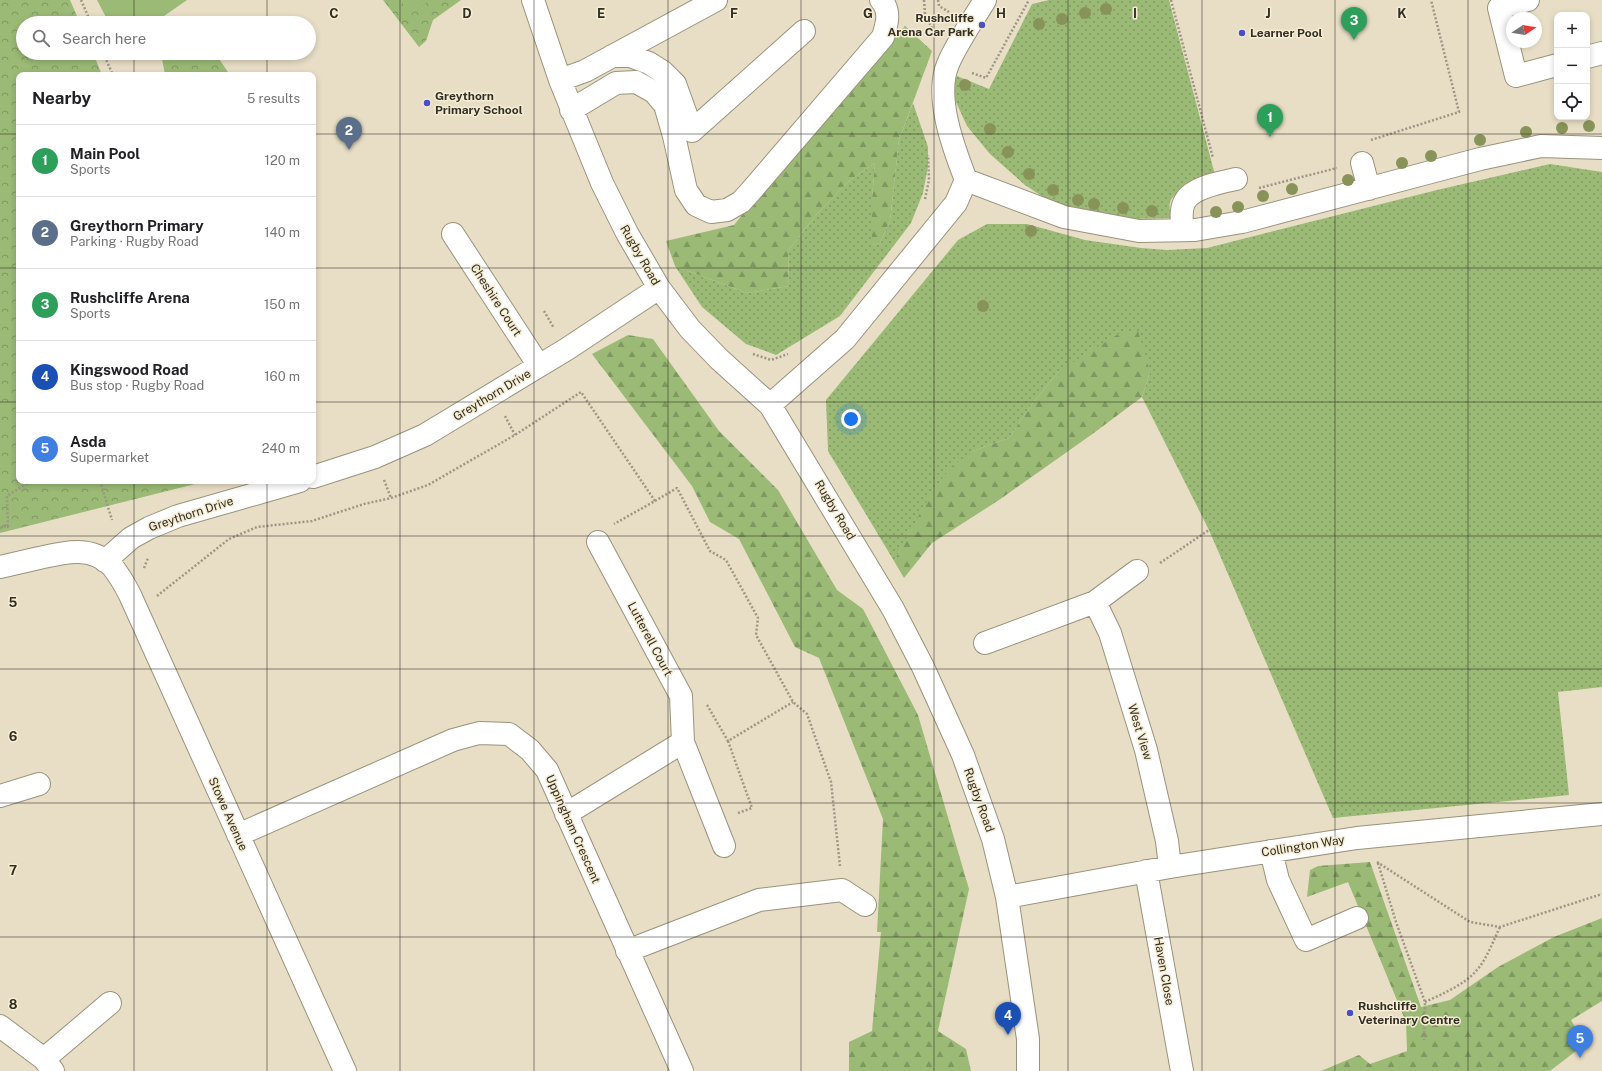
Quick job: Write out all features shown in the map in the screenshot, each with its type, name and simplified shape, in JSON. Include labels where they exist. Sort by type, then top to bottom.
[{"type":"street","name":"Rugby Road","points":[[533,0],[571,110],[602,183],[626,233],[659,288],[690,329],[770,405],[893,609],[923,667],[963,755],[993,839],[1007,897],[1028,1039],[1028,1071]]},
{"type":"street","points":[[560,80],[584,71],[716,0]]},
{"type":"street","points":[[612,56],[630,56],[649,63],[663,72],[675,84],[683,134],[686,190],[696,205],[711,212],[727,210],[741,202],[751,191],[883,37],[888,20],[884,4],[881,0]]},
{"type":"street","points":[[770,405],[845,339],[956,203],[966,180],[956,156],[944,104],[944,79],[948,64],[985,0]]},
{"type":"street","points":[[1528,0],[1499,8],[1516,76],[1554,66]]},
{"type":"street","points":[[683,134],[804,31]]},
{"type":"street","points":[[1590,56],[1602,53]]},
{"type":"street","points":[[571,110],[616,83],[636,82],[654,92],[666,105],[683,134]]},
{"type":"street","points":[[966,180],[1064,217],[1139,231],[1195,230],[1242,222],[1480,159],[1541,146],[1602,148]]},
{"type":"street","points":[[1362,163],[1369,189]]},
{"type":"street","points":[[1182,230],[1182,214],[1185,201],[1194,193],[1209,186],[1228,181]]},
{"type":"street","name":"Cheshire Court","points":[[453,234],[539,366]]},
{"type":"street","name":"Greythorn Drive","points":[[316,476],[375,457],[425,435],[539,366],[659,288]]},
{"type":"street","name":"Greythorn Drive","points":[[105,561],[131,538],[149,528],[178,516],[290,484]]},
{"type":"street","name":"Lutterell Court","points":[[598,542],[681,696],[683,742],[724,846]]},
{"type":"street","points":[[0,567],[71,551],[88,552],[105,561]]},
{"type":"street","name":"Stowe Avenue","points":[[105,561],[118,574],[130,595],[345,1071]]},
{"type":"street","points":[[985,643],[1095,602],[1137,571]]},
{"type":"street","name":"West View","points":[[1095,602],[1110,633],[1146,750],[1167,841],[1170,867]]},
{"type":"street","name":"Uppingham Crescent","points":[[238,835],[453,740],[479,732],[509,734],[530,750],[547,770],[682,1071]]},
{"type":"street","points":[[566,814],[683,742]]},
{"type":"street","points":[[0,796],[39,784]]},
{"type":"street","name":"Collington Way","points":[[1007,897],[1146,871],[1357,838],[1602,814]]},
{"type":"street","points":[[1271,851],[1278,880],[1306,940],[1357,918]]},
{"type":"street","name":"Haven Close","points":[[1146,871],[1182,1071]]},
{"type":"street","points":[[627,951],[759,900],[842,890],[865,905]]},
{"type":"street","points":[[0,1026],[48,1065],[110,1003]]},
{"type":"path","points":[[81,0],[88,16]]},
{"type":"path","points":[[924,0],[925,14],[938,41]]},
{"type":"path","points":[[938,0],[938,6],[951,14]]},
{"type":"path","points":[[986,78],[1029,0]]},
{"type":"path","points":[[1171,0],[1228,181]]},
{"type":"path","points":[[1365,141],[1459,112],[1431,0]]},
{"type":"path","points":[[106,60],[112,72]]},
{"type":"path","points":[[925,200],[929,180],[927,150]]},
{"type":"path","points":[[1257,189],[1338,168]]},
{"type":"path","points":[[736,374],[750,353],[771,360],[792,353]]},
{"type":"path","points":[[136,608],[152,601],[229,539],[257,527],[312,521],[364,504],[391,498],[428,485],[515,435],[581,392],[655,501]]},
{"type":"path","points":[[0,528],[8,526],[7,496],[26,484]]},
{"type":"path","points":[[598,542],[609,527],[677,488],[710,551],[726,560],[758,618],[756,635],[793,702],[808,714],[831,782],[842,890]]},
{"type":"path","points":[[1137,571],[1148,571],[1210,530]]},
{"type":"path","points":[[705,700],[728,741],[752,808],[714,822]]},
{"type":"path","points":[[728,741],[793,702]]},
{"type":"path","points":[[1357,838],[1377,862],[1470,922],[1500,926],[1602,894]]},
{"type":"path","points":[[1377,862],[1396,922],[1425,1002],[1424,1040]]},
{"type":"path","points":[[1425,1002],[1456,987],[1476,971],[1492,944],[1500,926]]},
{"type":"green space","points":[[0,0],[70,0],[77,16],[16,16],[16,60],[96,60],[101,72],[16,72],[16,484],[195,484],[0,533]]},
{"type":"green space","points":[[97,0],[187,0],[164,16],[105,16]]},
{"type":"green space","points":[[383,0],[461,0],[433,20],[426,41],[419,47]]},
{"type":"green space","points":[[400,0],[430,0],[411,14]]},
{"type":"green space","points":[[1049,0],[1169,0],[1215,175],[1190,185],[1173,197],[1170,202],[1171,218],[1132,219],[1076,210],[1046,199],[1025,185],[990,154],[967,126],[955,100],[953,84],[957,76],[989,89],[1032,4]]},
{"type":"green space","points":[[905,26],[932,51],[899,140],[890,221],[880,243],[872,245],[872,199],[875,163],[849,181],[816,215],[788,251],[789,286],[747,293],[675,266],[666,241],[734,225],[797,147]]},
{"type":"green space","points":[[162,60],[220,60],[228,72],[164,72]]},
{"type":"green space","points":[[913,103],[928,147],[928,166],[923,193],[911,223],[840,316],[776,355],[746,344],[702,307],[675,266],[747,293],[789,286],[788,251],[816,215],[849,181],[875,163],[872,199],[872,245],[880,243],[890,221],[899,140]]},
{"type":"green space","points":[[1550,164],[1602,172],[1602,687],[1558,692],[1569,795],[1333,818],[1209,530],[1142,397],[1150,372],[1059,371],[1029,408],[1009,438],[973,451],[912,529],[894,561],[828,451],[826,400],[958,240],[987,224],[1027,224],[1085,240],[1141,248],[1167,250],[1207,248],[1437,190]]},
{"type":"green space","points":[[1138,331],[1150,372],[1142,397],[999,500],[932,543],[904,578],[894,561],[933,490],[952,466],[973,451],[1009,438],[1029,408],[1059,371],[1120,333]]},
{"type":"green space","points":[[628,335],[653,339],[719,431],[778,490],[837,590],[863,609],[918,715],[969,889],[938,1031],[966,1049],[971,1071],[849,1071],[849,1042],[872,1031],[881,932],[877,932],[883,819],[819,658],[795,647],[739,539],[710,522],[692,486],[592,354]]},
{"type":"green space","points":[[1370,862],[1421,1007],[1450,1000],[1498,967],[1554,937],[1602,918],[1602,1001],[1571,1020],[1585,1044],[1550,1071],[1321,1071],[1359,1055],[1370,1064],[1407,1051],[1406,1022],[1348,882],[1307,897],[1310,870],[1318,866]]},
{"type":"place","name":"Rushcliffe Arena Car Park","points":[[982,25]]},
{"type":"place","name":"Learner Pool","points":[[1242,33]]},
{"type":"place","name":"Rushcliffe Arena","points":[[1354,40]]},
{"type":"place","name":"Greythorn Primary School","points":[[427,103]]},
{"type":"place","name":"Main Pool","points":[[1270,137]]},
{"type":"place","name":"Greythorn Primary","points":[[349,150]]},
{"type":"place","name":"Rushcliffe Veterinary Centre","points":[[1350,1013]]},
{"type":"place","name":"Kingswood Road","points":[[1008,1035]]},
{"type":"place","name":"Asda","points":[[1580,1058]]}]
